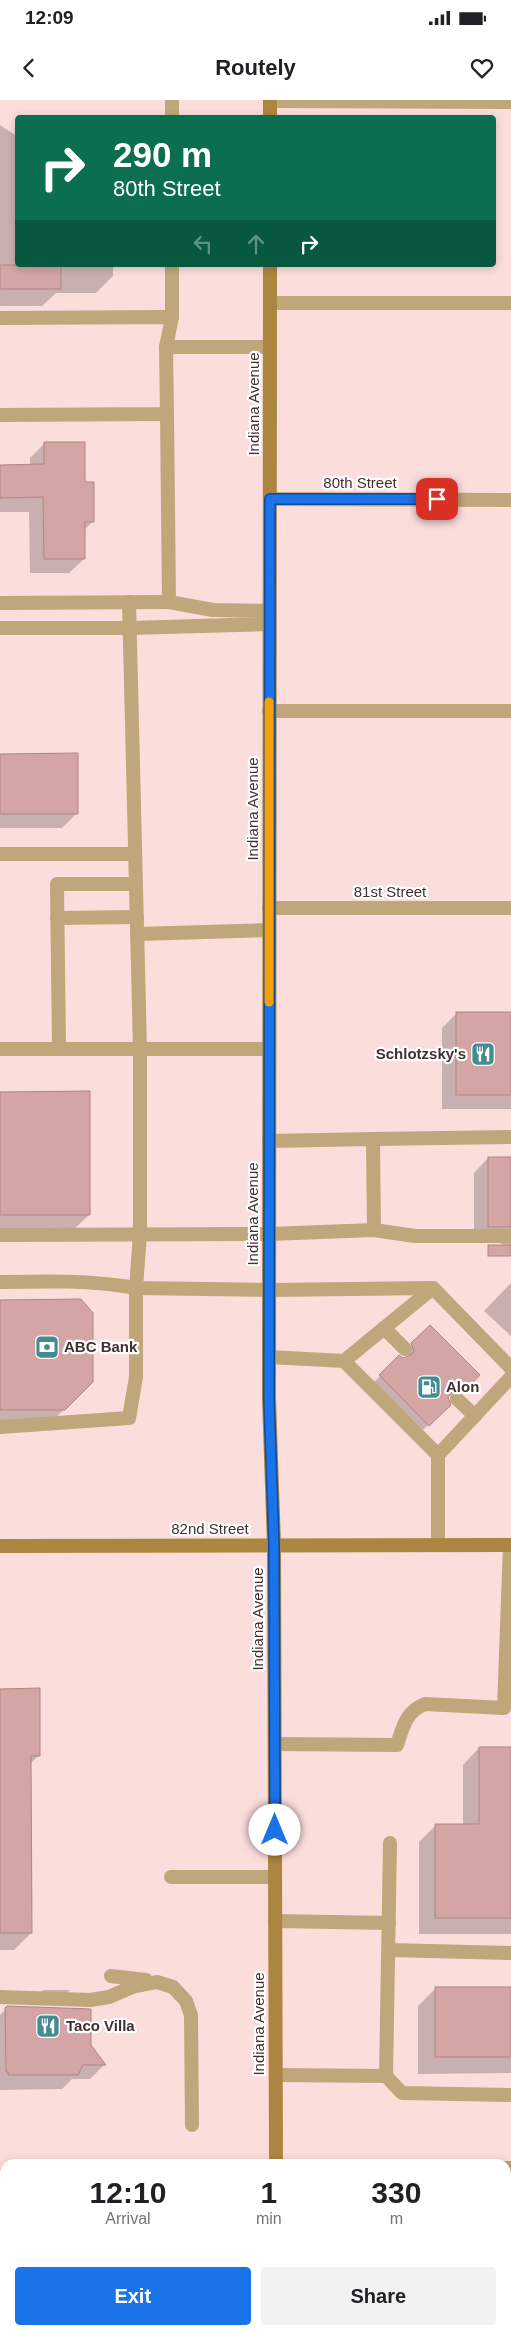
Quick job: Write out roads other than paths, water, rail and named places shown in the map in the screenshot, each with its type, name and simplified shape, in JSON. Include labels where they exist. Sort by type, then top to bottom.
[{"type":"main road","points":[[270,101],[270,115]]},
{"type":"main road","name":"Indiana Avenue","points":[[270,267],[269,1357],[274,1545],[276,2159]]},
{"type":"main road","name":"82nd Street","points":[[0,1546],[510,1545]]},
{"type":"street","points":[[172,100],[172,115]]},
{"type":"street","points":[[270,101],[511,102]]},
{"type":"street","points":[[169,602],[166,348],[172,317],[172,267]]},
{"type":"street","points":[[270,303],[511,303]]},
{"type":"street","points":[[0,318],[172,317]]},
{"type":"street","points":[[166,348],[270,348]]},
{"type":"street","points":[[0,415],[167,414]]},
{"type":"street","name":"80th Street","points":[[270,499],[511,500]]},
{"type":"street","points":[[0,1427],[129,1418],[136,1377],[136,1288],[140,1234],[140,1049],[129,602]]},
{"type":"street","points":[[0,603],[169,602],[269,617]]},
{"type":"street","points":[[0,628],[130,628],[269,617]]},
{"type":"street","points":[[269,711],[511,711]]},
{"type":"street","points":[[0,854],[135,854]]},
{"type":"street","points":[[59,1049],[57,884],[136,884]]},
{"type":"street","name":"81st Street","points":[[269,908],[511,908]]},
{"type":"street","points":[[58,918],[137,917]]},
{"type":"street","points":[[137,934],[269,930]]},
{"type":"street","points":[[0,1049],[269,1050]]},
{"type":"street","points":[[269,1141],[511,1138]]},
{"type":"street","points":[[373,1139],[374,1230]]},
{"type":"street","points":[[0,1235],[269,1234],[374,1230],[415,1236],[511,1236]]},
{"type":"street","points":[[0,1282],[58,1281],[136,1288],[270,1290],[434,1288],[511,1368]]},
{"type":"street","points":[[344,1361],[434,1288]]},
{"type":"street","points":[[384,1328],[405,1350]]},
{"type":"street","points":[[269,1357],[344,1361],[438,1454]]},
{"type":"street","points":[[438,1545],[438,1454],[511,1377]]},
{"type":"street","points":[[457,1399],[474,1416]]},
{"type":"street","points":[[275,1744],[397,1745],[409,1714],[416,1707],[425,1704],[504,1708],[510,1545]]},
{"type":"street","points":[[390,1843],[386,2076],[402,2093],[511,2095]]},
{"type":"street","points":[[171,1878],[275,1878]]},
{"type":"street","points":[[275,1921],[389,1923]]},
{"type":"street","points":[[389,1950],[511,1953]]},
{"type":"street","points":[[111,1976],[157,1982],[173,1987],[186,2001],[191,2015],[192,2125]]},
{"type":"street","points":[[0,1997],[90,2000],[109,1997],[132,1987],[157,1982]]},
{"type":"street","points":[[276,2075],[386,2076]]},
{"type":"place","name":"Schlotzsky's","points":[[483,1054]]},
{"type":"place","name":"ABC Bank","points":[[47,1347]]},
{"type":"place","name":"Alon","points":[[429,1387]]},
{"type":"place","name":"Taco Villa","points":[[48,2026]]}]
